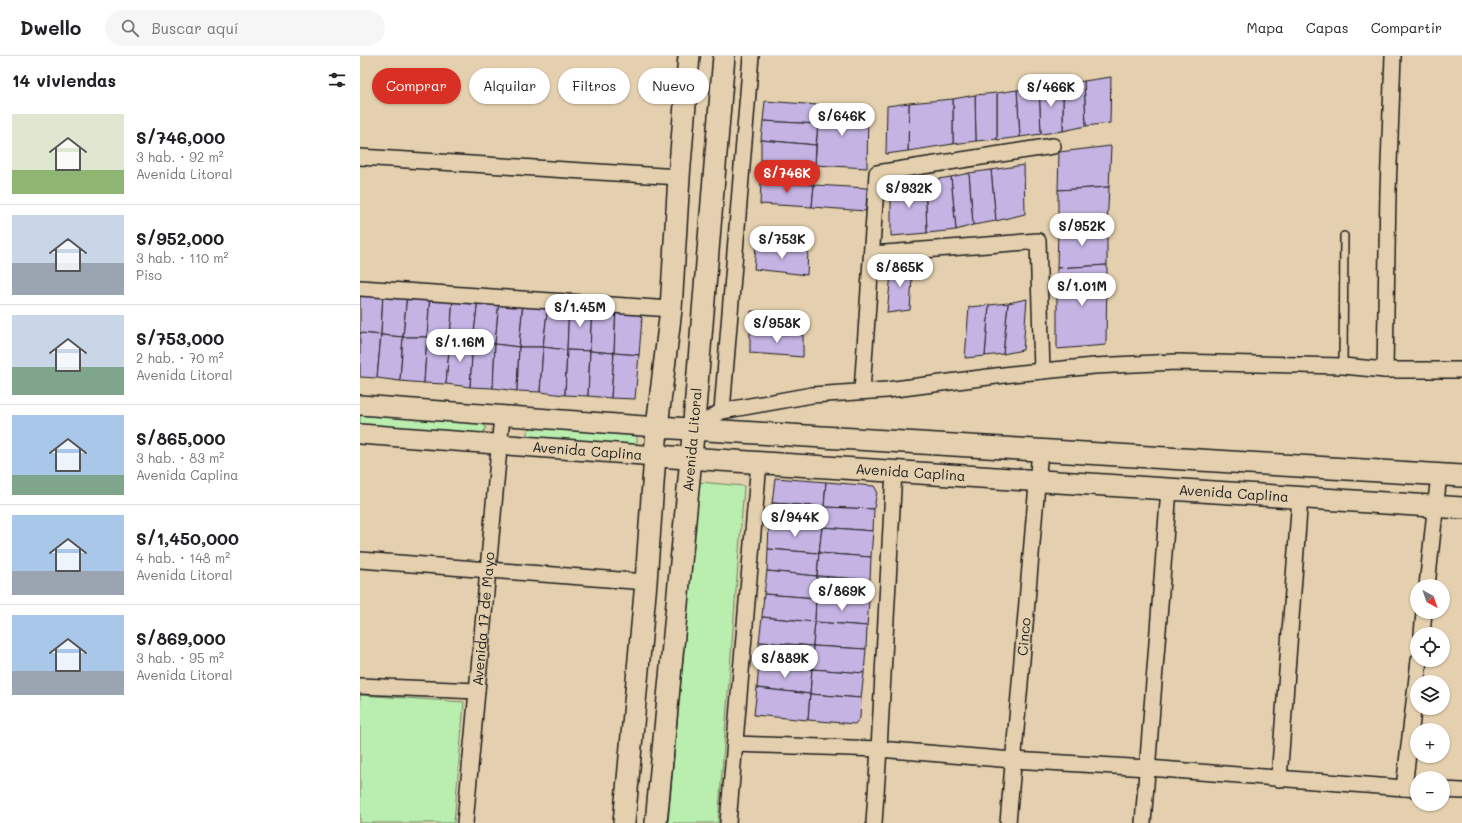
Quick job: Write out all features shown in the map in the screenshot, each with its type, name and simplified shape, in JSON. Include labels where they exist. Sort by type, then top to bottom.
[{"type":"main road","points":[[624,823],[646,582],[657,427],[671,309],[679,177],[689,56]]},
{"type":"main road","name":"Avenida Litoral","points":[[656,823],[691,458],[724,56]]},
{"type":"main road","name":"Avenida Caplina","points":[[657,427],[1462,476]]},
{"type":"main road","name":"Avenida Caplina","points":[[656,456],[1462,508]]},
{"type":"street","points":[[722,410],[751,56]]},
{"type":"street","points":[[1385,370],[1388,191],[1393,56]]},
{"type":"street","points":[[862,391],[877,173],[1053,146]]},
{"type":"street","points":[[360,157],[679,177]]},
{"type":"street","points":[[872,254],[1038,241],[1042,371]]},
{"type":"street","points":[[360,288],[671,309]]},
{"type":"street","points":[[693,429],[722,410],[812,395],[887,390],[1094,366],[1176,362],[1343,366],[1385,370],[1462,370]]},
{"type":"street","name":"Avenida Caplina","points":[[360,405],[657,427]]},
{"type":"street","name":"Avenida 17 de Mayo","points":[[465,823],[502,416]]},
{"type":"street","name":"Avenida Caplina","points":[[360,434],[656,456]]},
{"type":"street","name":"Cinco","points":[[1008,823],[1040,450]]},
{"type":"street","points":[[728,823],[759,462]]},
{"type":"street","points":[[874,823],[894,471]]},
{"type":"street","points":[[1428,579],[1439,474]]},
{"type":"street","points":[[1143,823],[1169,489]]},
{"type":"street","points":[[1279,779],[1300,497]]},
{"type":"street","points":[[360,560],[646,582]]},
{"type":"street","points":[[1411,771],[1419,667]]},
{"type":"street","points":[[360,686],[477,692]]},
{"type":"street","points":[[735,744],[879,749],[1410,788]]},
{"type":"street","points":[[1450,790],[1462,791]]},
{"type":"lane","points":[[1343,366],[1344,236]]},
{"type":"green space","points":[[360,414],[483,423],[486,428],[482,434],[360,425]]},
{"type":"green space","points":[[534,427],[632,433],[637,436],[637,442],[634,446],[527,437],[527,432],[529,429]]},
{"type":"green space","points":[[699,482],[744,486],[718,823],[668,823]]},
{"type":"green space","points":[[360,695],[464,702],[454,823],[360,823]]},
{"type":"building","points":[[1111,77],[1110,123],[1086,126],[1084,81]]},
{"type":"building","points":[[1084,81],[1086,126],[1063,131],[1063,84]]},
{"type":"building","points":[[1063,84],[1063,131],[1041,134],[1039,86]]},
{"type":"building","points":[[1039,86],[1041,134],[1020,137],[1017,90]]},
{"type":"building","points":[[1017,90],[1020,137],[997,140],[997,93]]},
{"type":"building","points":[[997,93],[997,139],[976,141],[975,95]]},
{"type":"building","points":[[975,95],[976,141],[953,144],[953,99]]},
{"type":"building","points":[[953,99],[953,144],[908,151],[909,103]]},
{"type":"building","points":[[765,101],[819,105],[818,124],[763,121]]},
{"type":"building","points":[[909,103],[908,151],[886,154],[887,106]]},
{"type":"building","points":[[819,105],[868,109],[867,168],[815,165]]},
{"type":"building","points":[[763,121],[818,124],[816,145],[761,140]]},
{"type":"building","points":[[761,140],[816,145],[815,165],[761,161]]},
{"type":"building","points":[[1111,146],[1109,187],[1058,190],[1059,152]]},
{"type":"building","points":[[761,161],[815,165],[814,185],[761,182]]},
{"type":"building","points":[[1024,165],[1025,214],[996,221],[991,170]]},
{"type":"building","points":[[991,170],[996,221],[973,225],[969,173]]},
{"type":"building","points":[[969,173],[973,225],[956,230],[951,177]]},
{"type":"building","points":[[951,177],[956,230],[927,233],[925,181]]},
{"type":"building","points":[[925,181],[927,233],[891,236],[891,186]]},
{"type":"building","points":[[761,182],[814,185],[812,207],[760,204]]},
{"type":"building","points":[[814,185],[867,188],[866,211],[812,207]]},
{"type":"building","points":[[1109,187],[1107,226],[1058,230],[1058,190]]},
{"type":"building","points":[[1107,226],[1107,265],[1057,268],[1058,230]]},
{"type":"building","points":[[756,246],[808,249],[807,275],[754,269]]},
{"type":"building","points":[[913,262],[910,310],[887,313],[892,264]]},
{"type":"building","points":[[1107,265],[1106,345],[1057,349],[1057,268]]},
{"type":"building","points":[[383,292],[381,335],[360,333],[360,295]]},
{"type":"building","points":[[383,292],[407,294],[403,337],[381,335]]},
{"type":"building","points":[[407,294],[430,295],[427,337],[403,337]]},
{"type":"building","points":[[430,295],[453,297],[450,339],[427,337]]},
{"type":"building","points":[[453,297],[478,299],[473,342],[450,339]]},
{"type":"building","points":[[478,299],[499,301],[495,344],[473,342]]},
{"type":"building","points":[[1027,299],[1023,350],[1003,354],[1008,303]]},
{"type":"building","points":[[499,301],[523,302],[519,347],[495,344]]},
{"type":"building","points":[[523,302],[548,304],[543,347],[519,347]]},
{"type":"building","points":[[1008,303],[1003,354],[985,356],[989,305]]},
{"type":"building","points":[[548,304],[569,305],[567,350],[543,347]]},
{"type":"building","points":[[569,305],[592,306],[590,351],[567,350]]},
{"type":"building","points":[[989,305],[985,356],[965,358],[969,307]]},
{"type":"building","points":[[592,306],[616,307],[614,353],[590,351]]},
{"type":"building","points":[[616,307],[635,310],[642,318],[639,355],[614,353]]},
{"type":"building","points":[[751,311],[805,315],[803,335],[750,332]]},
{"type":"building","points":[[750,332],[803,335],[803,357],[750,353]]},
{"type":"building","points":[[360,333],[381,335],[377,378],[360,377]]},
{"type":"building","points":[[381,335],[403,337],[400,381],[377,378]]},
{"type":"building","points":[[403,337],[427,337],[424,383],[400,381]]},
{"type":"building","points":[[427,337],[450,339],[446,384],[424,383]]},
{"type":"building","points":[[450,339],[473,342],[470,387],[446,384]]},
{"type":"building","points":[[473,342],[495,344],[493,388],[470,387]]},
{"type":"building","points":[[495,344],[519,347],[517,391],[493,388]]},
{"type":"building","points":[[519,347],[543,347],[540,392],[517,391]]},
{"type":"building","points":[[543,347],[567,350],[565,395],[540,392]]},
{"type":"building","points":[[567,350],[590,351],[588,396],[565,395]]},
{"type":"building","points":[[590,351],[614,353],[611,398],[588,396]]},
{"type":"building","points":[[614,353],[639,355],[635,399],[611,398]]},
{"type":"building","points":[[775,478],[826,482],[824,507],[772,503]]},
{"type":"building","points":[[826,482],[874,486],[877,491],[874,509],[824,507]]},
{"type":"building","points":[[772,503],[824,507],[822,527],[769,525]]},
{"type":"building","points":[[824,507],[874,509],[873,531],[822,527]]},
{"type":"building","points":[[769,525],[822,527],[819,553],[768,549]]},
{"type":"building","points":[[822,527],[873,531],[871,557],[819,553]]},
{"type":"building","points":[[768,549],[819,553],[817,576],[767,571]]},
{"type":"building","points":[[819,553],[871,557],[870,580],[817,576]]},
{"type":"building","points":[[767,571],[817,576],[816,598],[764,594]]},
{"type":"building","points":[[817,576],[870,580],[869,601],[816,598]]},
{"type":"building","points":[[764,594],[816,598],[815,622],[762,617]]},
{"type":"building","points":[[816,598],[869,601],[867,626],[815,622]]},
{"type":"building","points":[[762,617],[815,622],[813,646],[759,642]]},
{"type":"building","points":[[815,622],[867,626],[866,649],[813,646]]},
{"type":"building","points":[[759,642],[813,646],[812,669],[759,664]]},
{"type":"building","points":[[813,646],[866,649],[864,673],[812,669]]},
{"type":"building","points":[[759,664],[812,669],[810,694],[757,688]]},
{"type":"building","points":[[812,669],[864,673],[861,698],[810,694]]},
{"type":"building","points":[[757,688],[810,694],[808,720],[754,715]]},
{"type":"building","points":[[810,694],[861,698],[860,718],[855,724],[808,720]]}]
